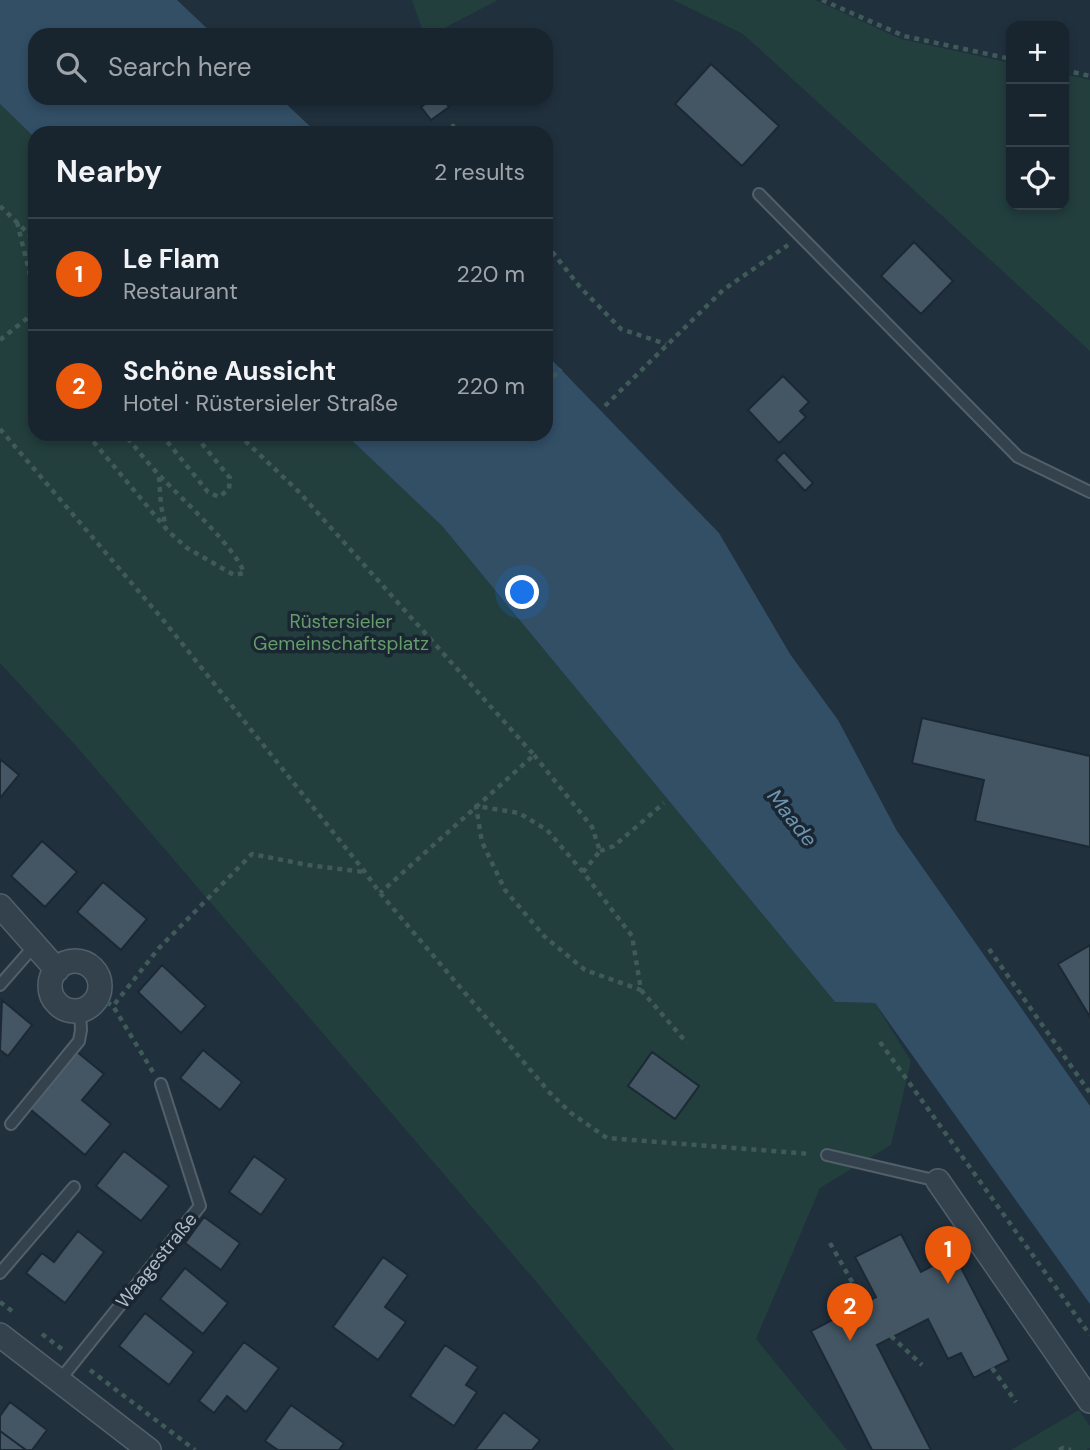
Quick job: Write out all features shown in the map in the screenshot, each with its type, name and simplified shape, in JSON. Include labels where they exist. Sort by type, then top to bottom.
[{"type":"street","points":[[0,906],[57,970]]},
{"type":"street","points":[[75,961],[91,967],[98,975],[100,985],[97,1005],[65,1009],[56,1003],[52,996],[51,979],[57,970],[64,964],[75,961]]},
{"type":"street","points":[[938,1181],[1090,1401]]},
{"type":"street","points":[[0,1335],[149,1450]]},
{"type":"lane","points":[[759,194],[1018,457],[1090,492]]},
{"type":"lane","points":[[0,985],[35,945]]},
{"type":"lane","points":[[11,1124],[79,1041],[81,1030],[97,1005]]},
{"type":"lane","name":"Waagestraße","points":[[59,1381],[200,1206],[161,1084]]},
{"type":"lane","points":[[827,1155],[938,1181]]},
{"type":"lane","points":[[0,1273],[74,1186]]},
{"type":"path","points":[[822,0],[904,36],[1006,58]]},
{"type":"path","points":[[1069,71],[1090,76]]},
{"type":"path","points":[[0,206],[28,233]]},
{"type":"path","points":[[17,222],[28,267]]},
{"type":"path","points":[[605,406],[723,290],[801,236]]},
{"type":"path","points":[[553,253],[580,287],[621,329],[666,344]]},
{"type":"path","points":[[0,340],[28,318]]},
{"type":"path","points":[[553,377],[561,369]]},
{"type":"path","points":[[0,429],[164,621],[380,893],[550,1093],[571,1113],[607,1138],[827,1155]]},
{"type":"path","points":[[94,441],[168,531],[187,548],[234,575],[244,573],[229,548],[159,476],[130,441]]},
{"type":"path","points":[[168,441],[208,492],[219,497],[229,489],[230,478],[200,441]]},
{"type":"path","points":[[245,441],[299,492],[534,755],[592,827],[600,851]]},
{"type":"path","points":[[159,476],[161,506],[168,531]]},
{"type":"path","points":[[380,893],[534,755]]},
{"type":"path","points":[[583,872],[600,851],[614,846],[664,803]]},
{"type":"path","points":[[476,806],[519,813],[547,830],[632,936],[641,989],[687,1043]]},
{"type":"path","points":[[476,806],[482,842],[505,890],[544,936],[585,970],[641,989]]},
{"type":"path","points":[[161,1084],[97,1005],[159,948],[252,854],[365,872]]},
{"type":"path","points":[[989,949],[1090,1093]]},
{"type":"path","points":[[880,1042],[1090,1335]]},
{"type":"path","points":[[830,1243],[864,1303]]},
{"type":"path","points":[[0,1303],[22,1319]]},
{"type":"path","points":[[32,1327],[195,1450]]},
{"type":"path","points":[[891,1336],[922,1365]]},
{"type":"path","points":[[992,1368],[1016,1402]]},
{"type":"path","points":[[1059,1450],[1070,1450]]},
{"type":"green space","points":[[412,0],[498,0],[444,28],[422,28]]},
{"type":"green space","points":[[673,0],[815,0],[901,39],[1006,62],[1006,210],[1069,210],[1069,75],[1090,80],[1090,351],[743,34]]},
{"type":"green space","name":"Rüstersieler Gemeinschaftsplatz","points":[[0,104],[28,131],[28,441],[352,441],[442,526],[835,1002],[875,1003],[911,1061],[891,1145],[820,1188],[756,1339],[847,1450],[674,1450],[533,1278],[77,747],[0,663]]},
{"type":"green space","points":[[1079,1410],[1090,1426],[1090,1448],[1011,1450]]},
{"type":"water","points":[[0,0],[177,0],[207,28],[28,28],[28,105],[287,105],[310,126],[28,126],[28,131],[0,104]]},
{"type":"water","name":"Maade","points":[[553,361],[719,533],[790,654],[838,720],[897,831],[1090,1106],[1090,1304],[875,1003],[835,1002],[442,526],[352,441],[553,441]]},
{"type":"building","points":[[711,64],[779,126],[742,166],[675,104]]},
{"type":"building","points":[[447,105],[449,107],[431,120],[421,107]]},
{"type":"building","points":[[914,242],[953,281],[921,314],[881,276]]},
{"type":"building","points":[[783,376],[809,402],[800,411],[806,417],[779,443],[748,410]]},
{"type":"building","points":[[784,452],[813,483],[805,491],[776,460]]},
{"type":"building","points":[[922,718],[1090,756],[1090,847],[975,821],[984,780],[912,763]]},
{"type":"building","points":[[0,759],[19,775],[0,798]]},
{"type":"building","points":[[42,841],[77,872],[45,907],[11,876]]},
{"type":"building","points":[[103,882],[147,919],[121,950],[77,912]]},
{"type":"building","points":[[1090,945],[1090,1017],[1058,964]]},
{"type":"building","points":[[162,965],[206,1006],[181,1033],[138,992]]},
{"type":"building","points":[[2,1000],[32,1025],[8,1056],[0,1050]]},
{"type":"building","points":[[203,1050],[242,1082],[220,1110],[180,1078]]},
{"type":"building","points":[[77,1052],[104,1074],[82,1100],[111,1124],[85,1155],[30,1109]]},
{"type":"building","points":[[652,1052],[699,1086],[675,1119],[628,1086]]},
{"type":"building","points":[[124,1151],[169,1186],[141,1221],[96,1186]]},
{"type":"building","points":[[254,1156],[286,1179],[261,1215],[229,1192]]},
{"type":"building","points":[[204,1217],[240,1243],[221,1270],[185,1243]]},
{"type":"building","points":[[78,1231],[104,1252],[65,1303],[26,1273],[42,1253],[54,1262]]},
{"type":"building","points":[[901,1234],[921,1272],[954,1254],[1009,1360],[974,1378],[961,1353],[948,1359],[928,1319],[877,1345],[931,1450],[872,1450],[811,1331],[876,1297],[855,1257]]},
{"type":"building","points":[[383,1257],[408,1275],[385,1307],[406,1322],[378,1360],[333,1327]]},
{"type":"building","points":[[185,1268],[228,1303],[203,1334],[160,1299]]},
{"type":"building","points":[[145,1313],[194,1352],[169,1385],[119,1346]]},
{"type":"building","points":[[244,1342],[279,1368],[246,1412],[227,1396],[214,1413],[199,1401]]},
{"type":"building","points":[[445,1345],[478,1367],[466,1385],[477,1392],[454,1426],[410,1396]]},
{"type":"building","points":[[10,1402],[47,1430],[32,1450],[26,1450],[0,1431],[0,1416]]},
{"type":"building","points":[[291,1405],[344,1443],[339,1450],[278,1450],[265,1441]]},
{"type":"building","points":[[504,1412],[540,1440],[532,1450],[475,1450]]},
{"type":"building","points":[[0,1431],[26,1450],[0,1450]]},
{"type":"place","name":"Le Flam","points":[[948,1284]]},
{"type":"place","name":"Schöne Aussicht","points":[[850,1341]]}]
